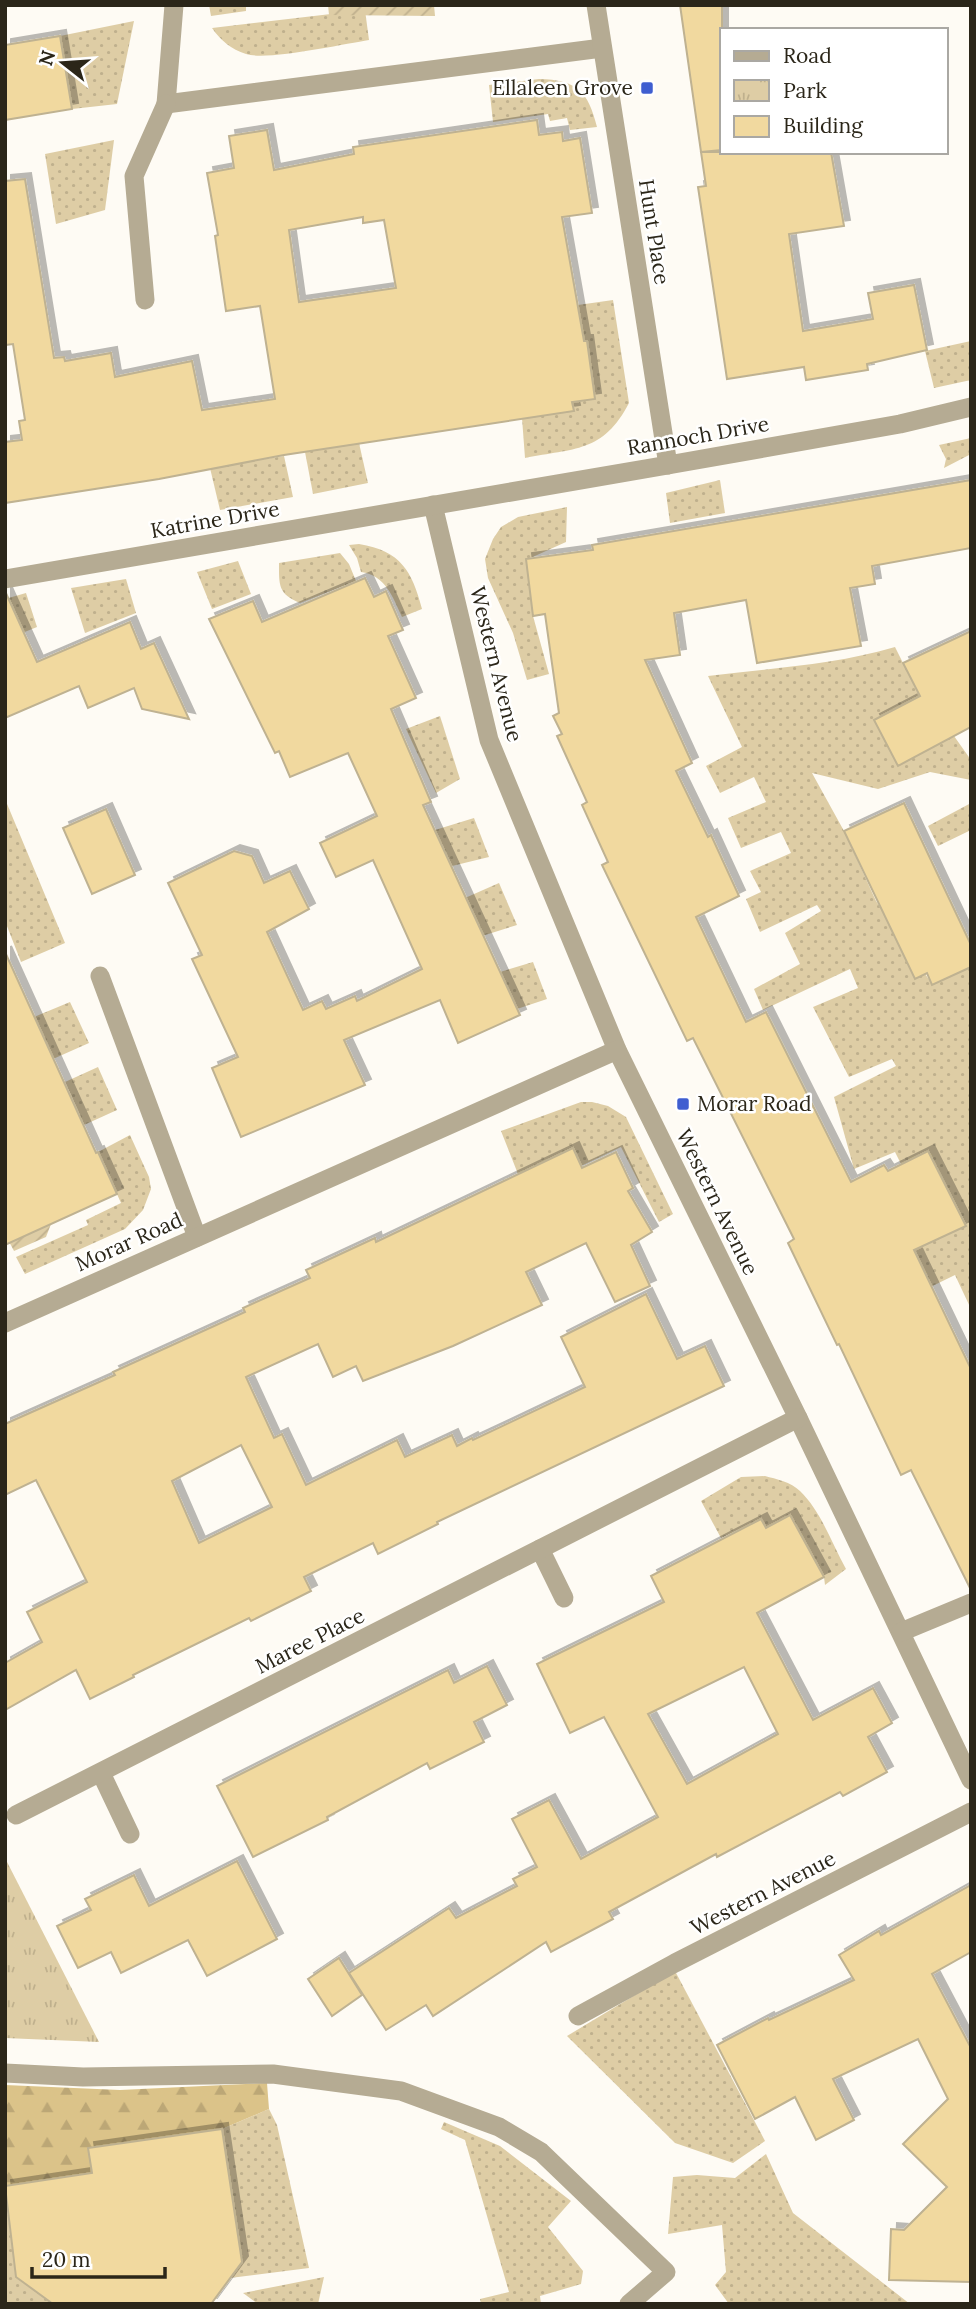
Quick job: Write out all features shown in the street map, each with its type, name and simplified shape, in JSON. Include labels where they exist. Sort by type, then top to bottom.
[{"type":"street","points":[[145,300],[134,176],[166,104],[174,5]]},
{"type":"street","name":"Hunt Place","points":[[596,5],[668,465]]},
{"type":"street","points":[[166,104],[602,48]]},
{"type":"street","name":"Rannoch Drive","points":[[433,505],[900,424],[971,408]]},
{"type":"street","name":"Katrine Drive","points":[[5,579],[433,505]]},
{"type":"street","name":"Western Avenue","points":[[433,505],[489,740],[617,1049],[971,1780]]},
{"type":"street","points":[[100,976],[197,1237]]},
{"type":"street","name":"Morar Road","points":[[5,1323],[617,1049]]},
{"type":"street","name":"Maree Place","points":[[16,1815],[798,1418]]},
{"type":"street","points":[[540,1549],[564,1598]]},
{"type":"street","points":[[901,1632],[971,1603]]},
{"type":"street","points":[[101,1773],[130,1834]]},
{"type":"street","name":"Western Avenue","points":[[578,2016],[675,1963],[971,1812]]},
{"type":"street","points":[[5,2073],[83,2077],[273,2074],[401,2091],[499,2127],[541,2152],[666,2272],[629,2304]]},
{"type":"green space","points":[[209,5],[246,5],[246,11],[211,16]]},
{"type":"green space","points":[[328,5],[434,5],[435,16],[329,15]]},
{"type":"green space","points":[[365,10],[369,40],[287,54],[246,54],[227,44],[212,28]]},
{"type":"green space","points":[[134,21],[117,104],[72,109],[60,36]]},
{"type":"green space","points":[[539,79],[563,82],[579,90],[589,104],[597,127],[570,130],[567,118],[550,121],[548,114],[493,122],[489,85]]},
{"type":"green space","points":[[114,140],[105,210],[56,224],[45,154]]},
{"type":"green space","points":[[575,290],[578,305],[613,300],[629,403],[609,431],[598,440],[586,446],[525,458],[522,418],[573,410],[572,402],[595,399],[586,341],[512,351],[535,298]]},
{"type":"green space","points":[[971,341],[971,380],[934,388],[925,351]]},
{"type":"green space","points":[[971,438],[971,454],[944,468],[946,459],[939,445]]},
{"type":"green space","points":[[359,443],[368,483],[313,494],[305,452]]},
{"type":"green space","points":[[284,456],[293,497],[220,510],[210,468]]},
{"type":"green space","points":[[720,480],[725,513],[670,523],[666,493]]},
{"type":"green space","points":[[567,507],[566,542],[526,560],[533,616],[549,674],[527,680],[513,633],[488,578],[485,559],[501,527],[518,517]]},
{"type":"green space","points":[[359,544],[385,552],[402,565],[414,584],[422,609],[402,617],[382,582],[361,572],[349,545]]},
{"type":"green space","points":[[340,553],[349,564],[356,581],[300,603],[287,596],[281,588],[279,563]]},
{"type":"green space","points":[[238,561],[251,594],[212,609],[197,572]]},
{"type":"green space","points":[[126,579],[136,613],[85,633],[71,588]]},
{"type":"green space","points":[[26,593],[37,627],[5,640],[5,599]]},
{"type":"green space","points":[[895,647],[920,697],[898,766],[954,736],[971,760],[971,780],[930,772],[878,789],[812,773],[844,831],[876,901],[932,984],[971,967],[971,1309],[955,1275],[912,1296],[907,1176],[895,1152],[854,1169],[834,1097],[896,1066],[892,1059],[849,1077],[813,1007],[858,988],[850,969],[763,1010],[754,989],[800,964],[785,933],[821,911],[817,905],[760,932],[746,899],[761,892],[750,871],[791,853],[781,832],[741,848],[728,818],[766,802],[754,777],[720,793],[706,766],[742,747],[708,676],[826,662]]},
{"type":"green space","points":[[440,716],[460,779],[436,793],[406,729]]},
{"type":"green space","points":[[5,799],[65,943],[21,962],[5,921]]},
{"type":"green space","points":[[971,803],[971,830],[938,846],[928,826]]},
{"type":"green space","points":[[474,818],[489,857],[452,866],[435,830]]},
{"type":"green space","points":[[499,883],[517,925],[482,936],[465,898]]},
{"type":"green space","points":[[533,962],[547,999],[517,1009],[500,972]]},
{"type":"green space","points":[[70,1002],[89,1043],[53,1059],[34,1017]]},
{"type":"green space","points":[[98,1067],[117,1110],[84,1125],[65,1082]]},
{"type":"green space","points":[[581,1102],[608,1106],[626,1117],[673,1214],[659,1222],[621,1147],[581,1166],[572,1148],[518,1174],[501,1131]]},
{"type":"green space","points":[[130,1135],[149,1177],[151,1189],[143,1210],[125,1229],[25,1274],[16,1257],[88,1225],[86,1220],[121,1203],[98,1152]]},
{"type":"green space","points":[[32,1181],[51,1224],[46,1237],[14,1251],[5,1234]]},
{"type":"green space","points":[[765,1476],[796,1488],[820,1518],[846,1569],[825,1585],[824,1577],[790,1515],[766,1528],[761,1519],[721,1538],[701,1501],[741,1477]]},
{"type":"green space","points":[[5,1858],[99,2042],[5,2038]]},
{"type":"green space","points":[[675,1971],[765,2141],[733,2163],[675,2143],[567,2036]]},
{"type":"green space","points":[[267,2083],[269,2109],[222,2129],[88,2148],[92,2173],[5,2186],[5,2085],[120,2090]]},
{"type":"green space","points":[[269,2109],[277,2125],[309,2268],[230,2278],[242,2262],[222,2129]]},
{"type":"green space","points":[[444,2122],[500,2146],[571,2201],[548,2227],[583,2271],[581,2284],[540,2296],[541,2304],[481,2304],[480,2299],[509,2292],[465,2140],[441,2129]]},
{"type":"green space","points":[[766,2154],[793,2213],[910,2304],[729,2304],[715,2285],[726,2272],[722,2225],[668,2234],[673,2177],[697,2175],[735,2178]]},
{"type":"green space","points":[[5,2193],[16,2277],[53,2304],[5,2304]]},
{"type":"green space","points":[[324,2277],[318,2304],[258,2304],[243,2293]]},
{"type":"building","points":[[680,5],[722,5],[720,150],[701,152]]},
{"type":"building","points":[[60,36],[72,109],[5,120],[5,45]]},
{"type":"building","points":[[537,120],[539,135],[562,132],[563,141],[580,138],[592,213],[562,217],[584,341],[587,341],[595,399],[572,402],[574,411],[284,455],[159,479],[5,503],[5,442],[22,440],[19,421],[25,420],[13,344],[5,345],[5,181],[25,179],[54,358],[64,357],[65,361],[111,353],[115,377],[192,361],[202,410],[275,399],[260,306],[226,311],[215,236],[218,235],[207,173],[234,168],[229,136],[267,130],[274,170],[354,154],[353,147]],"holes":[[[363,217],[363,223],[384,220],[396,288],[299,302],[289,230]]]},
{"type":"building","points":[[701,152],[831,154],[844,226],[789,234],[803,331],[873,319],[868,293],[914,285],[927,350],[867,364],[868,370],[806,380],[804,367],[727,379],[698,187],[706,186]]},
{"type":"building","points":[[971,480],[971,548],[872,566],[875,584],[850,588],[861,646],[757,663],[746,600],[674,613],[680,655],[645,660],[692,763],[676,771],[708,837],[711,835],[739,896],[696,917],[746,1022],[766,1012],[851,1182],[884,1165],[888,1171],[928,1151],[966,1226],[914,1250],[971,1369],[971,1590],[911,1470],[901,1475],[788,1243],[794,1239],[693,1038],[687,1041],[602,865],[608,862],[582,805],[587,802],[557,736],[562,734],[553,716],[559,713],[545,614],[533,616],[526,559],[593,550],[592,545]]},
{"type":"building","points":[[365,578],[374,597],[386,591],[403,630],[388,636],[416,698],[391,709],[431,802],[423,805],[520,1015],[458,1043],[440,1000],[344,1040],[365,1085],[241,1137],[212,1068],[238,1057],[192,959],[202,955],[168,883],[234,851],[252,856],[264,883],[290,871],[309,909],[267,932],[303,1010],[322,1001],[326,1009],[355,996],[357,1001],[422,969],[373,860],[336,877],[320,843],[377,816],[348,753],[290,777],[279,751],[275,753],[209,619],[253,601],[262,622]]},
{"type":"building","points":[[5,591],[37,662],[130,622],[141,649],[154,643],[189,719],[142,709],[134,688],[88,708],[79,686],[5,718]]},
{"type":"building","points":[[971,631],[971,727],[898,766],[874,720],[920,696],[903,663]]},
{"type":"building","points":[[904,803],[971,945],[971,967],[932,985],[927,973],[915,979],[844,831]]},
{"type":"building","points":[[106,809],[135,875],[92,894],[63,828]]},
{"type":"building","points":[[5,952],[117,1194],[5,1245]]},
{"type":"building","points":[[573,1148],[582,1168],[616,1152],[633,1188],[628,1191],[652,1232],[631,1245],[650,1286],[615,1302],[586,1243],[526,1272],[542,1305],[453,1346],[363,1381],[356,1366],[333,1377],[318,1344],[246,1377],[274,1438],[282,1434],[306,1485],[397,1440],[405,1457],[452,1435],[457,1446],[585,1387],[561,1337],[646,1294],[677,1359],[705,1346],[724,1386],[437,1522],[438,1524],[378,1554],[373,1543],[304,1577],[311,1591],[251,1621],[249,1618],[90,1699],[76,1670],[5,1710],[5,1663],[42,1642],[27,1612],[87,1582],[36,1480],[5,1495],[5,1424],[115,1375],[113,1372],[245,1312],[243,1308],[310,1278],[306,1270],[375,1238],[376,1242]],"holes":[[[241,1445],[272,1507],[199,1543],[172,1481]]]},
{"type":"building","points":[[790,1515],[824,1577],[757,1613],[813,1720],[873,1688],[892,1723],[868,1737],[887,1772],[843,1796],[840,1792],[717,1857],[716,1854],[609,1912],[613,1919],[551,1952],[546,1942],[433,2016],[426,2005],[386,2030],[349,1973],[449,1908],[456,1918],[517,1886],[513,1879],[537,1867],[512,1819],[549,1800],[581,1859],[658,1817],[604,1717],[570,1733],[537,1664],[664,1602],[651,1576],[761,1519],[766,1528]],"holes":[[[744,1667],[778,1734],[687,1784],[648,1714]]]},
{"type":"building","points":[[487,1666],[507,1705],[474,1722],[484,1742],[430,1769],[427,1763],[327,1817],[328,1820],[253,1857],[217,1786],[448,1670],[454,1683]]},
{"type":"building","points":[[237,1861],[277,1939],[207,1976],[188,1940],[121,1973],[111,1952],[78,1968],[57,1926],[91,1910],[85,1899],[134,1875],[149,1906]]},
{"type":"building","points":[[971,1885],[971,1952],[932,1974],[971,2048],[971,2282],[889,2280],[891,2229],[904,2230],[947,2187],[903,2144],[948,2099],[918,2039],[833,2079],[854,2120],[816,2140],[795,2097],[755,2119],[717,2045],[768,2018],[769,2020],[854,1980],[839,1955],[879,1931],[881,1935]]},
{"type":"building","points":[[339,1958],[362,1995],[332,2016],[308,1979]]},
{"type":"building","points":[[222,2129],[242,2262],[211,2304],[53,2304],[16,2277],[5,2186],[92,2173],[88,2148]]},
{"type":"place","name":"Ellaleen Grove","points":[[647,88]]},
{"type":"place","name":"Morar Road","points":[[683,1104]]}]
